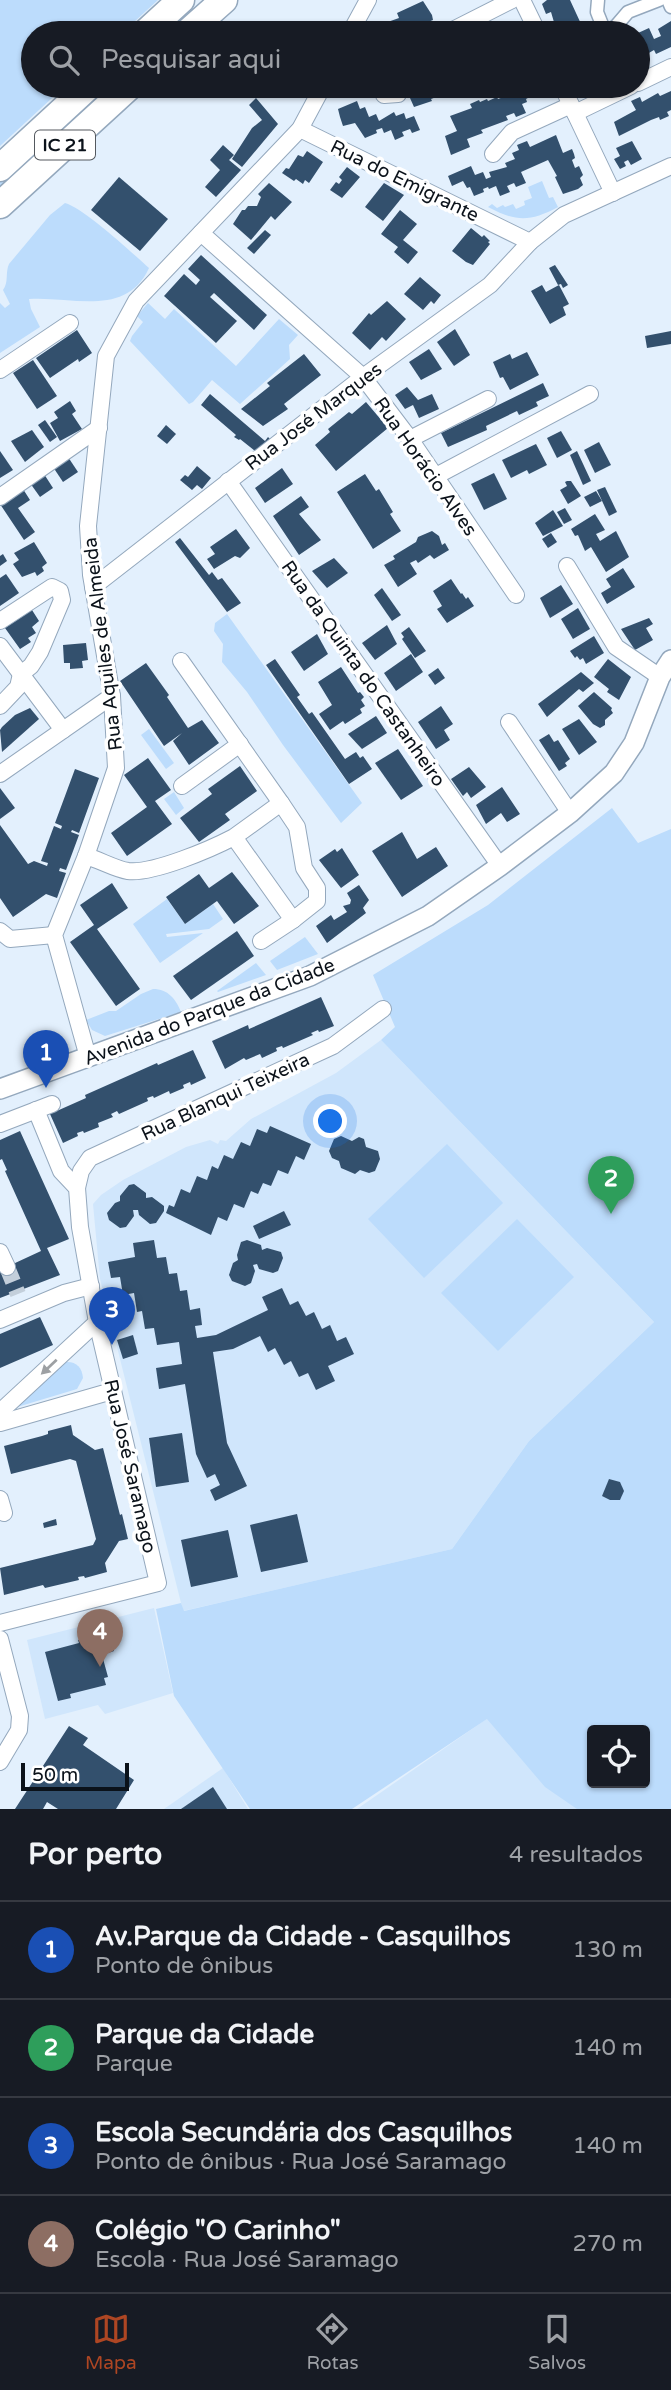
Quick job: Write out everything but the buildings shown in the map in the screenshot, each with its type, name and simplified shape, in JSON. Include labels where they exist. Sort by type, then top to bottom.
[{"type":"highway","points":[[158,21],[181,0]]},
{"type":"highway","points":[[200,21],[224,0]]},
{"type":"highway","name":"IC 21","points":[[0,168],[76,98]]},
{"type":"highway","name":"IC 21","points":[[0,205],[117,98]]},
{"type":"street","points":[[357,21],[368,0]]},
{"type":"street","points":[[471,21],[512,0]]},
{"type":"street","points":[[522,0],[532,21]]},
{"type":"street","points":[[598,0],[597,12],[600,21]]},
{"type":"street","points":[[620,21],[628,12],[659,0]]},
{"type":"street","points":[[668,0],[671,7]]},
{"type":"street","points":[[650,77],[671,67]]},
{"type":"street","name":"Rua Aquiles de Almeida","points":[[54,934],[86,856],[116,768],[111,696],[93,587],[88,526],[106,356],[136,301],[300,129],[317,98]]},
{"type":"street","points":[[568,98],[613,193]]},
{"type":"street","points":[[493,154],[512,132],[601,98]]},
{"type":"street","name":"Rua do Emigrante","points":[[300,129],[530,242]]},
{"type":"street","points":[[509,231],[564,215],[671,166]]},
{"type":"street","points":[[530,242],[564,215]]},
{"type":"street","name":"Rua Horácio Alves","points":[[201,233],[363,377],[411,439],[516,595]]},
{"type":"street","name":"Rua José Marques","points":[[93,587],[363,377],[490,285],[530,242]]},
{"type":"street","points":[[0,370],[70,323]]},
{"type":"street","points":[[436,476],[590,394]]},
{"type":"street","points":[[411,439],[488,399]]},
{"type":"street","points":[[0,497],[99,428]]},
{"type":"street","name":"Rua da Quinta do Castanheiro","points":[[228,481],[500,866]]},
{"type":"street","points":[[567,566],[616,647],[660,677]]},
{"type":"street","points":[[0,621],[52,587],[60,591],[62,600],[40,652],[31,666],[21,674],[18,687],[0,706]]},
{"type":"street","points":[[0,646],[63,730]]},
{"type":"street","name":"Avenida do Parque da Cidade","points":[[0,1089],[310,976],[428,916],[570,813],[614,773],[634,743],[660,677],[671,660]]},
{"type":"street","points":[[181,661],[297,827],[304,868],[317,888],[317,901],[261,941]]},
{"type":"street","points":[[1,772],[111,696]]},
{"type":"street","points":[[509,722],[570,813]]},
{"type":"street","points":[[181,786],[240,744]]},
{"type":"street","points":[[86,856],[130,871],[173,862],[214,848],[281,803]]},
{"type":"street","points":[[234,837],[293,920]]},
{"type":"street","points":[[0,931],[10,939],[54,934],[88,1057]]},
{"type":"street","name":"Rua Blanqui Teixeira","points":[[77,1188],[81,1171],[90,1158],[333,1046],[383,1009]]},
{"type":"street","points":[[0,1124],[44,1107],[61,1171],[77,1188]]},
{"type":"street","name":"Rua José Saramago","points":[[0,1623],[158,1583],[97,1322],[80,1227],[77,1188]]},
{"type":"street","points":[[0,1320],[21,1302],[91,1286]]},
{"type":"street","points":[[0,1412],[97,1322]]},
{"type":"street","points":[[0,1423],[113,1391]]},
{"type":"street","points":[[0,1639],[20,1716],[19,1730],[0,1762]]},
{"type":"shaded area","points":[[0,0],[158,0],[135,21],[21,21],[21,98],[52,98],[0,146]]},
{"type":"shaded area","points":[[87,98],[100,98],[0,190],[0,178]]},
{"type":"shaded area","points":[[542,181],[549,198],[553,197],[558,207],[531,218],[515,218],[488,207],[492,204],[497,208],[513,204],[516,209],[525,205],[524,201],[532,198],[528,187]]},
{"type":"shaded area","points":[[65,203],[95,222],[149,268],[139,284],[127,294],[112,299],[29,299],[40,327],[0,353],[0,303],[5,308],[10,304],[3,290],[9,264],[50,215]]},
{"type":"shaded area","points":[[148,303],[165,319],[174,309],[236,366],[279,319],[298,335],[289,345],[290,359],[240,404],[212,380],[189,404],[130,341],[143,322],[137,316]]},
{"type":"shaded area","points":[[227,614],[362,803],[341,823],[247,692],[222,662],[223,644],[214,631],[215,623]]},
{"type":"shaded area","points":[[149,729],[174,763],[166,769],[141,735]]},
{"type":"shaded area","points":[[174,792],[184,808],[176,815],[164,799]]},
{"type":"shaded area","points":[[612,808],[638,843],[671,829],[671,1809],[577,1809],[545,1787],[487,1719],[352,1809],[250,1809],[174,1696],[156,1609],[181,1603],[184,1611],[452,1549],[529,1441],[654,1322],[381,1040],[395,1027],[373,975],[488,905]]},
{"type":"shaded area","points":[[167,899],[185,924],[213,904],[223,919],[209,929],[166,934],[167,937],[203,933],[160,963],[133,924]]},
{"type":"shaded area","points":[[305,937],[318,954],[277,970],[270,961]]},
{"type":"shaded area","points":[[256,963],[266,975],[217,991]]},
{"type":"shaded area","points":[[153,989],[171,996],[181,1012],[105,1036],[92,1030],[86,1020],[116,1011]]},
{"type":"shaded area","points":[[381,1040],[654,1322],[529,1441],[452,1549],[183,1611],[100,1279],[93,1204],[123,1180],[186,1147],[210,1140],[218,1144],[220,1140],[226,1141],[251,1119],[336,1073]]},
{"type":"shaded area","points":[[447,1144],[503,1203],[424,1278],[368,1219]]},
{"type":"shaded area","points":[[517,1219],[574,1277],[498,1351],[441,1293]]},
{"type":"shaded area","points":[[65,1362],[75,1364],[81,1371],[83,1378],[77,1389],[14,1408]]},
{"type":"shaded area","points":[[154,1608],[173,1693],[105,1714],[98,1705],[45,1719],[27,1640]]},
{"type":"shaded area","points":[[488,1718],[608,1809],[357,1809]]},
{"type":"shaded area","points":[[223,1768],[248,1809],[164,1809]]},
{"type":"tunnel","points":[[7,1267],[18,1294]]},
{"type":"place","name":"Av.Parque da Cidade - Casquilhos","points":[[46,1088]]},
{"type":"place","name":"Parque da Cidade","points":[[611,1214]]},
{"type":"place","name":"Escola Secundária dos Casquilhos","points":[[112,1345]]},
{"type":"place","name":"Colégio \"O Carinho\"","points":[[100,1667]]}]
